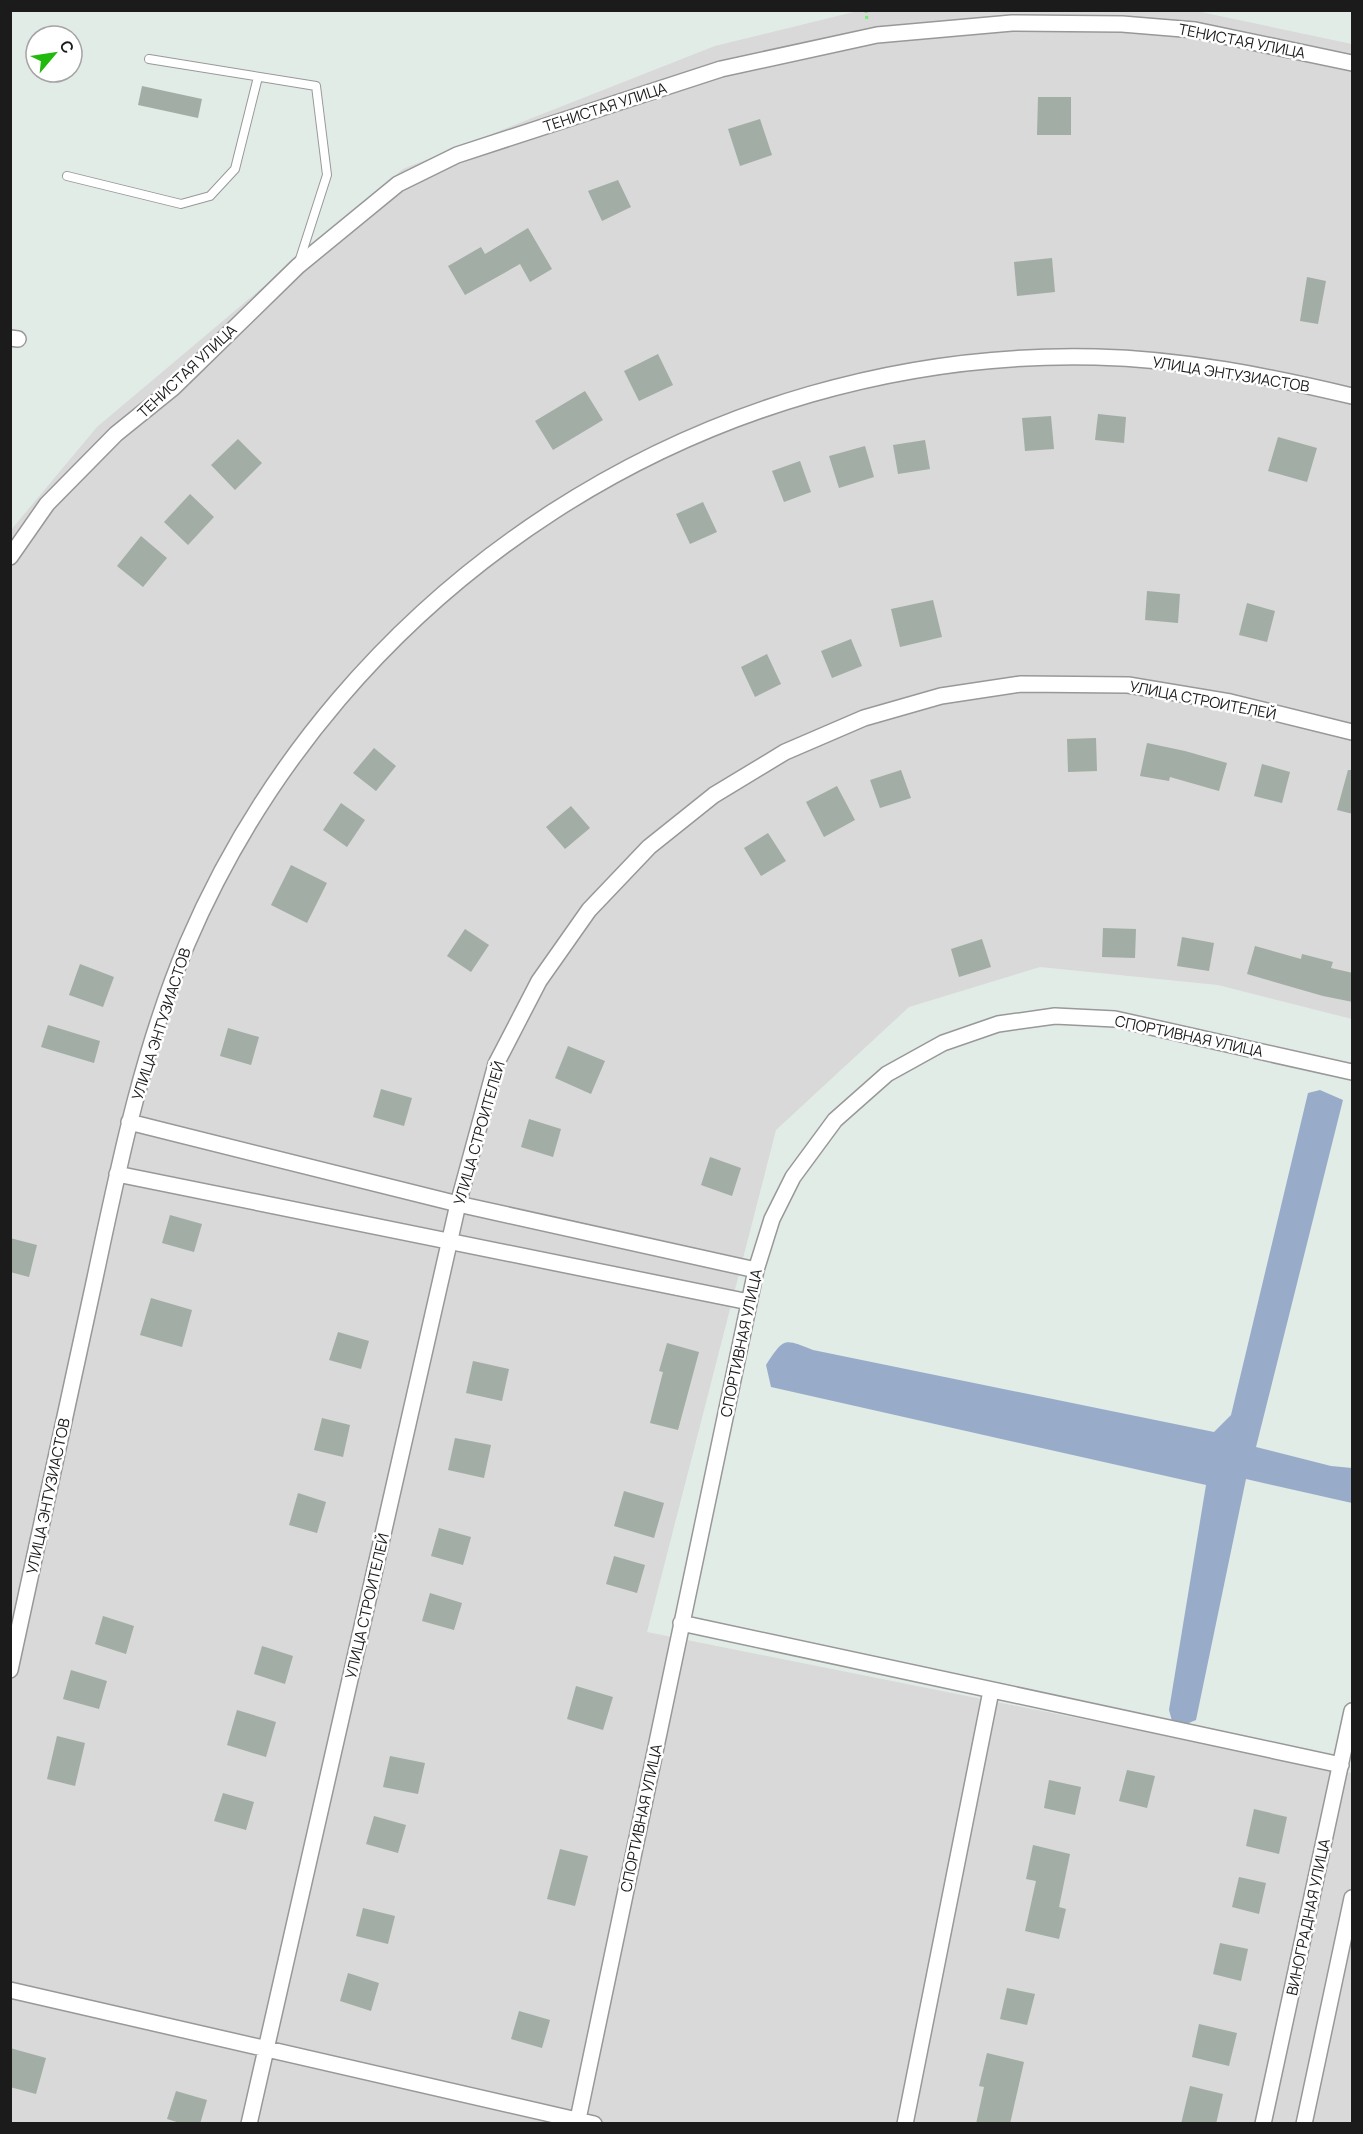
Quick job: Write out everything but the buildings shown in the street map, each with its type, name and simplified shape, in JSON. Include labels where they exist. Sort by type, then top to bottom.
[{"type":"street","name":"ТЕНИСТАЯ УЛИЦА","points":[[10,557],[47,504],[116,434],[173,388],[298,266],[398,184],[457,155],[721,69],[878,35],[1012,23],[1122,24],[1195,30],[1353,63]]},
{"type":"street","name":"УЛИЦА ЭНТУЗИАСТОВ","points":[[10,1670],[129,1122],[163,1007],[186,946],[213,888],[241,837],[314,728],[363,670],[445,591],[531,525],[626,467],[694,435],[760,409],[892,374],[954,364],[1013,359],[1096,357],[1176,362],[1353,396]]},
{"type":"street","name":"УЛИЦА СТРОИТЕЛЕЙ","points":[[249,2124],[458,1204],[496,1064],[539,981],[583,918],[648,847],[714,795],[785,752],[875,714],[941,696],[1021,684],[1128,685],[1230,702],[1353,732]]},
{"type":"street","name":"СПОРТИВНАЯ УЛИЦА","points":[[578,2122],[756,1270],[772,1219],[793,1177],[835,1120],[887,1074],[943,1043],[998,1024],[1055,1016],[1115,1019],[1353,1072]]},
{"type":"street","points":[[129,1122],[458,1204],[756,1270]]},
{"type":"street","points":[[117,1174],[749,1302]]},
{"type":"street","points":[[681,1623],[1341,1765]]},
{"type":"street","points":[[905,2124],[992,1691]]},
{"type":"street","name":"ВИНОГРАДНАЯ УЛИЦА","points":[[1263,2124],[1353,1711]]},
{"type":"street","points":[[1304,2124],[1353,1898]]},
{"type":"street","points":[[10,1990],[594,2124]]},
{"type":"lane","points":[[149,59],[316,86],[327,175],[298,266]]},
{"type":"lane","points":[[67,176],[181,204],[210,196],[235,169],[258,77]]},
{"type":"shaded area","points":[[862,10],[1196,11],[1352,44],[1352,1019],[1218,985],[1040,967],[909,1007],[776,1130],[647,1632],[1352,1773],[1352,2123],[11,2124],[11,530],[97,427],[403,169],[715,46]]},
{"type":"shaded area","points":[[1320,1090],[1343,1100],[1256,1447],[1331,1466],[1352,1468],[1352,1503],[1246,1479],[1196,1720],[1184,1725],[1172,1721],[1169,1710],[1206,1485],[771,1387],[766,1365],[781,1345],[790,1342],[813,1350],[1214,1432],[1231,1415],[1308,1093]]}]
